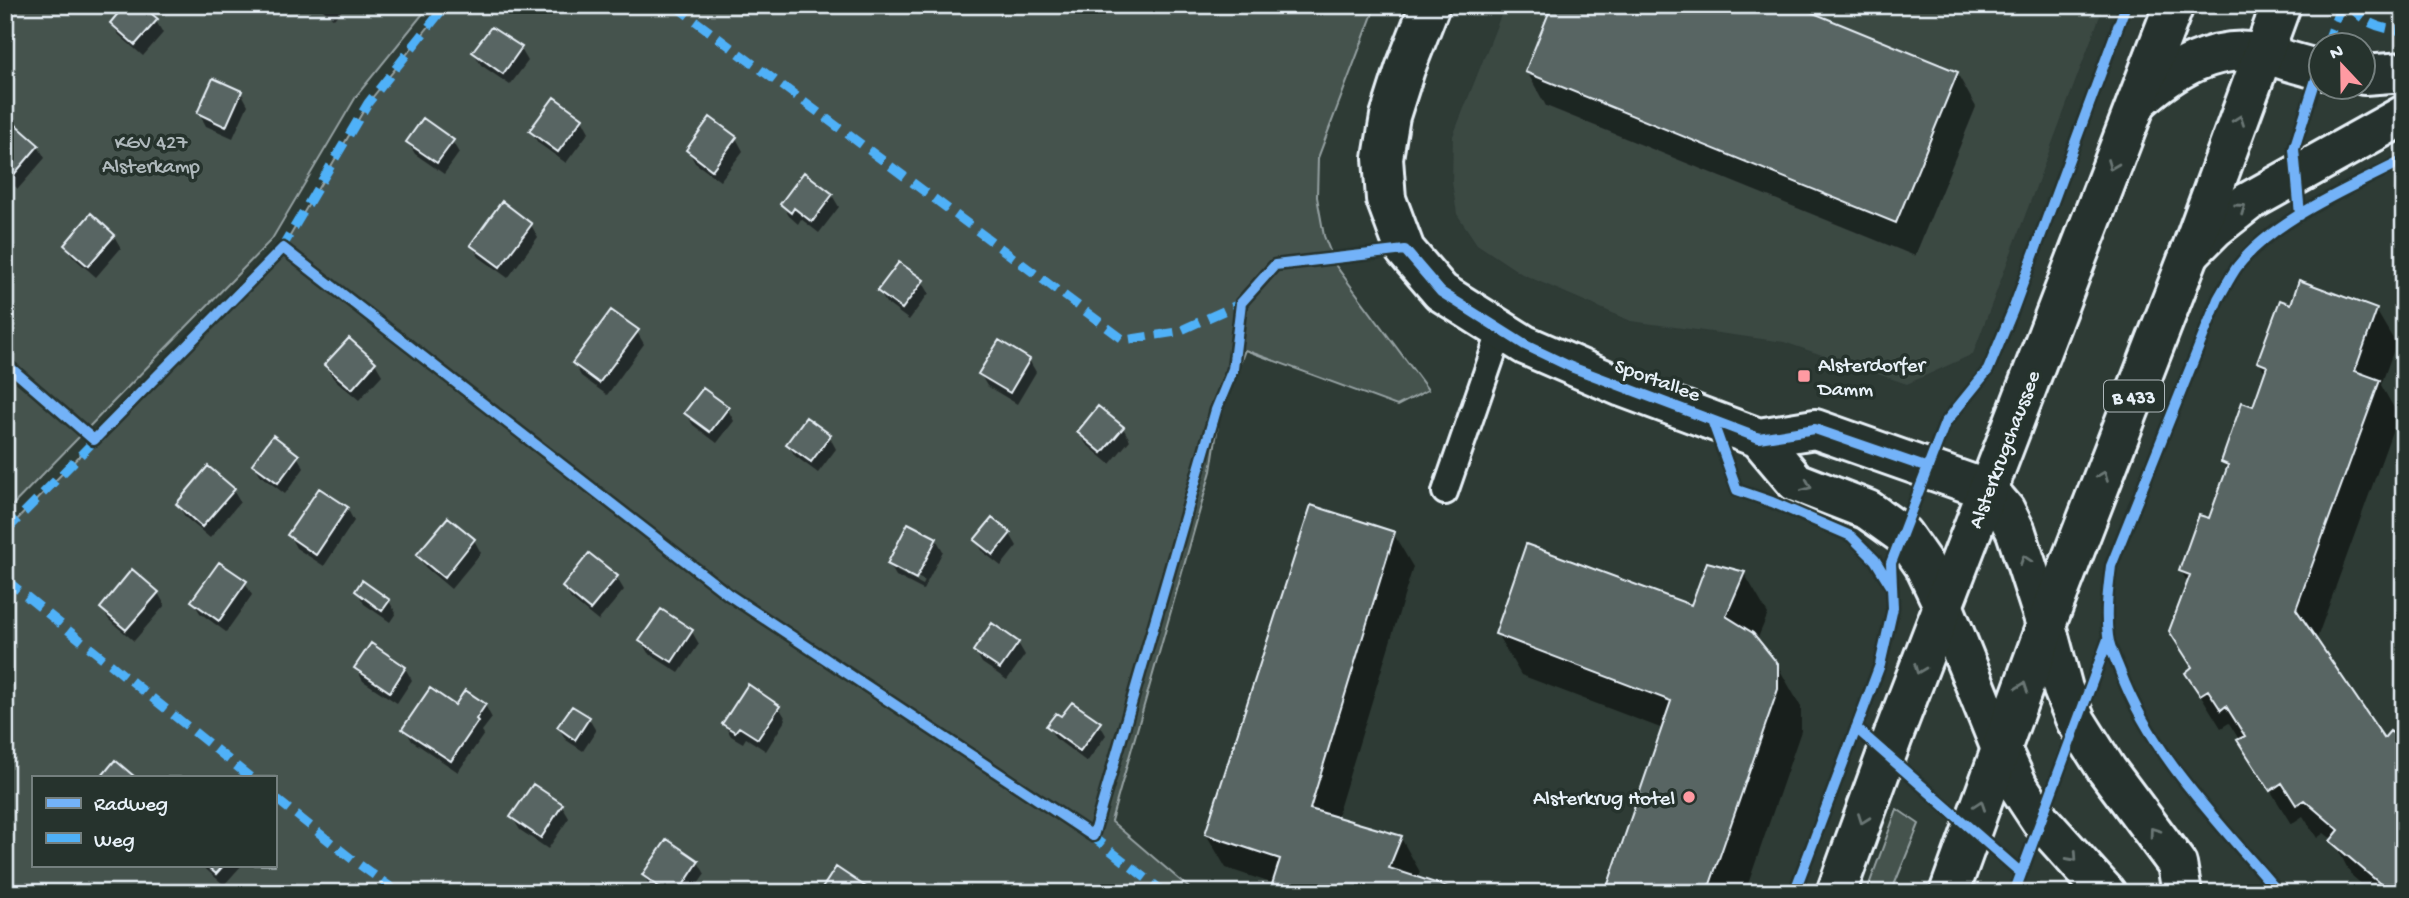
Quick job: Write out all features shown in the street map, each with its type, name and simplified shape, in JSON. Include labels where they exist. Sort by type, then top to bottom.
[{"type":"street","name":"Sportallee","points":[[1430,5],[1390,116],[1383,158],[1386,199],[1405,250],[1441,292],[1525,345],[1571,367],[1759,438],[1796,482],[1868,510],[1903,535],[1924,565],[1943,605],[2001,750]]},
{"type":"street","name":"Alsterkrugchaussee","points":[[1836,893],[1943,605],[2174,5]]},
{"type":"street","name":"B 433","points":[[1949,893],[2046,625],[2190,253],[2281,5]]},
{"type":"street","points":[[2137,102],[2169,76],[2203,59],[2231,51],[2263,54],[2308,66]]},
{"type":"street","points":[[2378,74],[2404,72]]},
{"type":"street","points":[[2190,253],[2214,228],[2248,202],[2404,115]]},
{"type":"street","name":"Sportallee","points":[[1759,438],[1815,429],[1988,491]]},
{"type":"street","points":[[1988,491],[2005,510],[2016,532],[2063,689],[2076,722],[2176,864],[2182,893]]},
{"type":"street","points":[[2001,750],[2018,786],[2041,821],[2106,893]]},
{"type":"lane","points":[[1445,492],[1501,330]]},
{"type":"shaded area","points":[[1505,5],[2104,5],[1973,354],[1907,384],[1784,342],[1631,321],[1522,274],[1477,244],[1457,214],[1452,182],[1453,136]]},
{"type":"green space","name":"KGV 427 Alsterkamp","points":[[5,5],[430,5],[357,95],[272,239],[5,513]]},
{"type":"green space","points":[[446,5],[674,5],[681,11],[683,5],[1376,5],[1318,158],[1317,197],[1324,236],[1336,266],[1428,390],[1397,406],[1245,350],[1219,418],[1211,471],[1111,821],[1195,893],[5,893],[5,532],[283,248],[368,103]]},
{"type":"green space","points":[[1897,809],[1919,824],[1891,893],[1866,893]]},
{"type":"building","points":[[125,5],[141,5],[158,19],[135,45],[110,23]]},
{"type":"building","points":[[1552,5],[1794,5],[1958,72],[1896,223],[1525,72]]},
{"type":"building","points":[[491,27],[522,47],[503,74],[472,52]]},
{"type":"building","points":[[213,78],[242,91],[226,127],[197,113]]},
{"type":"building","points":[[554,97],[583,118],[558,152],[529,131]]},
{"type":"building","points":[[710,117],[737,137],[712,170],[686,150]]},
{"type":"building","points":[[423,118],[454,140],[437,163],[406,142]]},
{"type":"building","points":[[15,124],[39,145],[11,178],[5,173],[5,136]]},
{"type":"building","points":[[804,172],[833,194],[812,222],[794,208],[791,213],[780,204]]},
{"type":"building","points":[[502,201],[532,224],[500,267],[470,245]]},
{"type":"building","points":[[91,213],[115,235],[88,266],[64,245]]},
{"type":"building","points":[[899,262],[924,280],[902,309],[877,291]]},
{"type":"building","points":[[2299,280],[2377,309],[2355,371],[2380,380],[2296,609],[2384,738],[2390,731],[2404,742],[2404,893],[2391,893],[2330,841],[2339,830],[2304,800],[2296,805],[2282,783],[2270,791],[2237,740],[2245,736],[2226,706],[2221,710],[2208,690],[2200,695],[2185,673],[2192,667],[2169,631],[2190,575],[2179,571],[2199,515],[2209,518],[2228,465],[2221,462],[2242,402],[2253,406],[2267,366],[2257,362],[2280,300],[2291,304]]},
{"type":"building","points":[[611,310],[639,330],[599,383],[572,363]]},
{"type":"building","points":[[349,338],[376,362],[352,389],[324,365]]},
{"type":"building","points":[[999,340],[1030,359],[1010,393],[978,374]]},
{"type":"building","points":[[703,388],[729,407],[710,432],[684,413]]},
{"type":"building","points":[[1098,406],[1124,427],[1102,453],[1077,432]]},
{"type":"building","points":[[806,417],[831,435],[811,462],[786,444]]},
{"type":"building","points":[[273,435],[299,455],[278,483],[252,464]]},
{"type":"building","points":[[208,466],[235,489],[202,527],[176,504]]},
{"type":"building","points":[[319,488],[348,507],[316,555],[287,535]]},
{"type":"building","points":[[1311,505],[1395,532],[1310,809],[1402,836],[1389,868],[1466,893],[1275,893],[1270,891],[1280,859],[1205,834]]},
{"type":"building","points":[[448,517],[475,539],[444,578],[416,555]]},
{"type":"building","points":[[992,518],[1011,533],[993,555],[974,540]]},
{"type":"building","points":[[908,523],[937,538],[916,579],[887,564]]},
{"type":"building","name":"Alsterkrug Hotel","points":[[1526,544],[1691,605],[1707,562],[1745,572],[1726,616],[1753,633],[1778,664],[1778,689],[1707,893],[1605,893],[1671,701],[1495,634]]},
{"type":"building","points":[[589,553],[618,576],[590,610],[562,587]]},
{"type":"building","points":[[219,562],[247,581],[219,621],[191,601]]},
{"type":"building","points":[[132,569],[159,592],[126,630],[100,608]]},
{"type":"building","points":[[362,580],[390,600],[382,611],[355,591]]},
{"type":"building","points":[[661,609],[693,630],[672,662],[639,641]]},
{"type":"building","points":[[992,623],[1019,642],[1000,669],[973,651]]},
{"type":"building","points":[[371,643],[406,667],[390,692],[354,668]]},
{"type":"building","points":[[748,684],[780,706],[758,739],[739,727],[735,732],[722,724]]},
{"type":"building","points":[[430,688],[455,705],[465,690],[486,704],[451,761],[402,729]]},
{"type":"building","points":[[1072,702],[1101,722],[1080,751],[1046,726],[1056,713],[1061,716]]},
{"type":"building","points":[[572,706],[590,717],[575,740],[557,727]]},
{"type":"building","points":[[115,760],[134,776],[102,776]]},
{"type":"building","points":[[533,784],[563,804],[541,838],[510,817]]},
{"type":"building","points":[[667,839],[699,861],[678,893],[668,893],[642,875]]},
{"type":"building","points":[[207,866],[223,866],[216,874]]},
{"type":"building","points":[[836,867],[866,887],[862,893],[819,893]]},
{"type":"marked path","points":[[280,251],[368,103],[446,5]]},
{"type":"marked path","points":[[674,5],[1124,340],[1177,332],[1241,303]]},
{"type":"marked path","points":[[2331,32],[2341,5]]},
{"type":"marked path","points":[[2350,5],[2361,17],[2374,24],[2404,31]]},
{"type":"marked path","points":[[5,532],[99,436]]},
{"type":"marked path","points":[[5,579],[249,776]]},
{"type":"marked path","points":[[276,799],[399,893]]},
{"type":"marked path","points":[[1089,834],[1165,893]]},
{"type":"cycle path","points":[[1794,893],[1880,665],[1893,608],[1891,563],[1945,423],[1988,370],[2013,310],[2126,5]]},
{"type":"cycle path","points":[[2300,215],[2294,149],[2309,102]]},
{"type":"cycle path","points":[[2279,893],[2169,761],[2134,702],[2109,640],[2107,610],[2111,566],[2218,299],[2237,267],[2253,249],[2292,219],[2404,160]]},
{"type":"cycle path","points":[[5,363],[94,440],[283,248],[729,595],[1093,836],[1216,410],[1233,369],[1241,303],[1275,265],[1405,250],[1441,292],[1525,345],[1571,367],[1759,438],[1815,429],[1928,468]]},
{"type":"cycle path","points":[[1712,420],[1737,490],[1851,536],[1875,560],[1891,586]]},
{"type":"cycle path","points":[[2014,893],[2108,639]]},
{"type":"cycle path","points":[[1856,728],[2020,872]]},
{"type":"place","name":"Alsterdorfer Damm","points":[[1804,376]]},
{"type":"place","name":"Alsterkrug Hotel","points":[[1689,797]]}]
